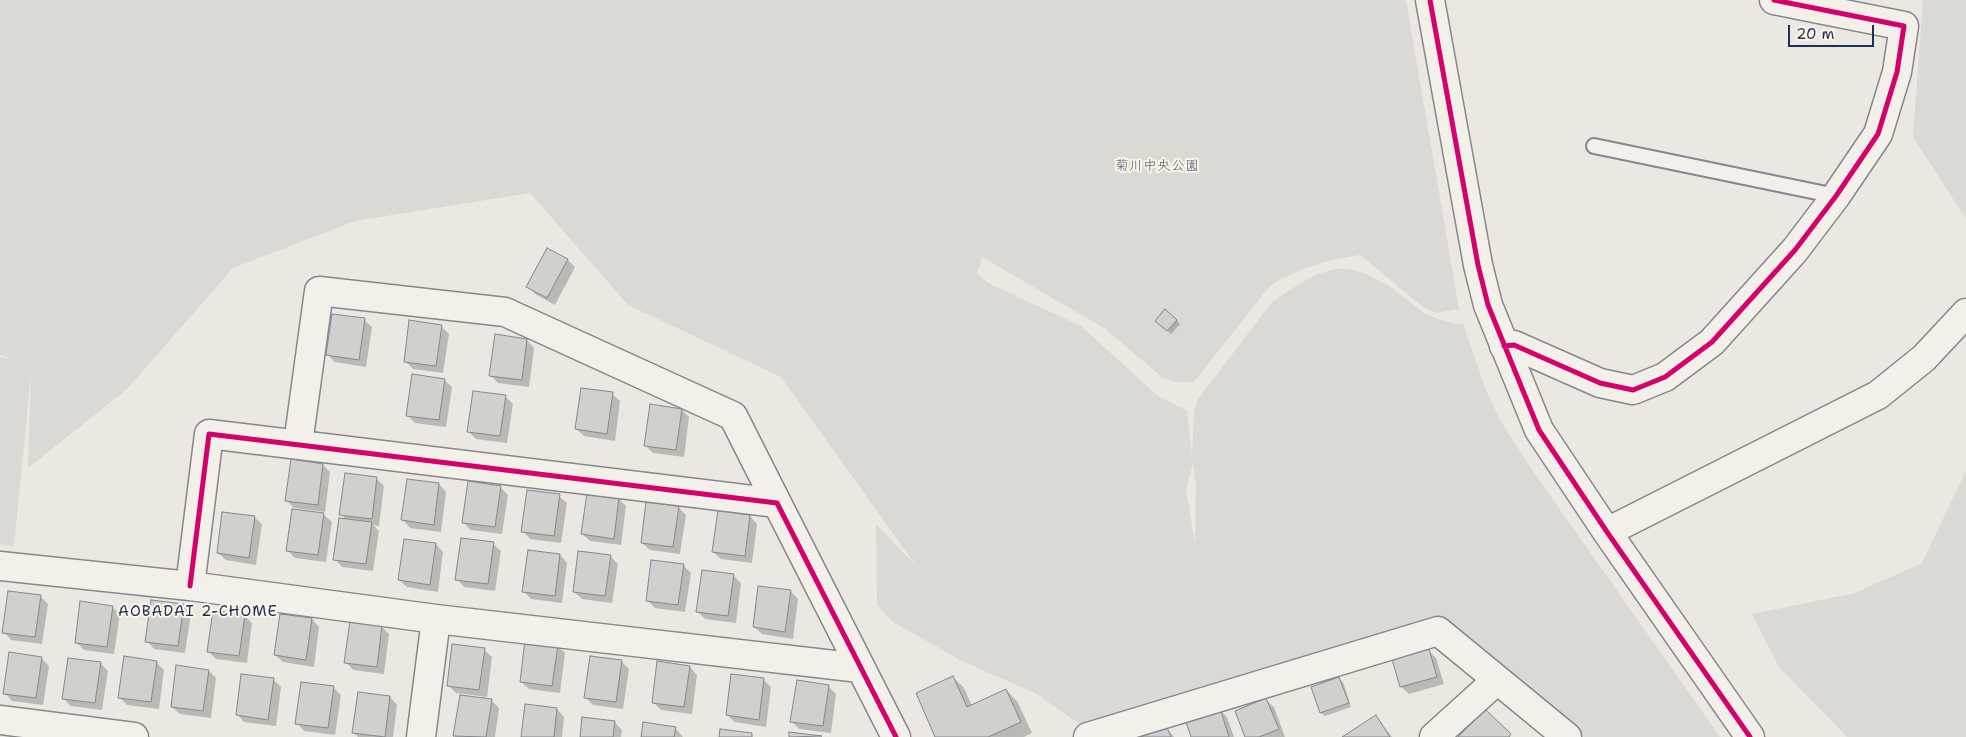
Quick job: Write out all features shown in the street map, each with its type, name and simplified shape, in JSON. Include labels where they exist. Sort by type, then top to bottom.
[{"type":"street","points":[[1430,0],[1478,264],[1488,305],[1539,430],[1607,532],[1750,737]]},
{"type":"street","points":[[1504,346],[1514,345],[1600,383],[1633,390],[1665,377],[1712,342],[1795,250],[1836,196],[1878,134],[1897,72],[1904,26],[1774,0]]},
{"type":"street","points":[[298,444],[319,291],[505,312],[733,416],[896,737]]},
{"type":"street","points":[[1607,532],[1878,395],[1924,358],[1966,312]]},
{"type":"street","points":[[190,586],[209,434],[777,503]]},
{"type":"street","points":[[0,566],[190,586],[436,619],[860,668]]},
{"type":"street","points":[[421,737],[436,619]]},
{"type":"street","points":[[1088,737],[1438,630],[1567,737]]},
{"type":"street","points":[[1434,737],[1497,680]]},
{"type":"street","points":[[0,720],[134,737]]},
{"type":"lane","points":[[1594,146],[1836,196]]},
{"type":"green space","name":"菊川中央公園","points":[[0,0],[1406,0],[1459,309],[1436,313],[1422,306],[1360,255],[1331,260],[1303,269],[1274,283],[1197,378],[1192,382],[1176,382],[1163,378],[1104,328],[982,257],[977,274],[990,284],[1081,326],[1158,396],[1187,411],[1192,456],[1194,411],[1198,399],[1272,302],[1318,274],[1335,269],[1348,269],[1364,273],[1389,286],[1427,315],[1455,324],[1463,324],[1486,390],[1499,418],[1530,467],[1720,737],[1584,737],[1441,618],[1080,724],[1035,693],[962,661],[893,622],[877,605],[876,524],[917,567],[781,377],[628,305],[530,193],[355,221],[233,268],[126,390],[28,468],[31,374],[14,546],[0,544],[0,357],[15,359],[0,355]],"holes":[[[1193,463],[1196,485],[1195,543],[1186,490]]]},
{"type":"green space","points":[[1923,0],[1966,0],[1966,219],[1913,137]]},
{"type":"green space","points":[[1966,471],[1966,737],[1847,737],[1779,667],[1752,614],[1855,593],[1922,563]]},
{"type":"building","points":[[547,248],[568,259],[547,298],[526,287]]},
{"type":"building","points":[[1165,309],[1177,320],[1167,331],[1155,321]]},
{"type":"building","points":[[332,314],[365,318],[359,360],[326,355]]},
{"type":"building","points":[[409,320],[442,325],[436,366],[404,362]]},
{"type":"building","points":[[495,334],[527,339],[522,380],[489,376]]},
{"type":"building","points":[[412,374],[445,379],[439,420],[406,416]]},
{"type":"building","points":[[581,388],[613,392],[607,434],[575,429]]},
{"type":"building","points":[[473,391],[506,395],[500,436],[467,432]]},
{"type":"building","points":[[650,404],[682,409],[676,450],[644,446]]},
{"type":"building","points":[[291,459],[323,464],[318,505],[285,501]]},
{"type":"building","points":[[345,473],[377,477],[372,519],[339,515]]},
{"type":"building","points":[[407,479],[439,483],[434,525],[401,520]]},
{"type":"building","points":[[468,481],[501,486],[495,527],[462,523]]},
{"type":"building","points":[[527,490],[560,494],[554,536],[521,532]]},
{"type":"building","points":[[587,493],[619,497],[614,539],[581,534]]},
{"type":"building","points":[[646,502],[679,506],[673,547],[641,543]]},
{"type":"building","points":[[292,509],[324,513],[318,555],[286,551]]},
{"type":"building","points":[[718,510],[750,515],[745,556],[712,552]]},
{"type":"building","points":[[222,512],[255,516],[249,558],[217,553]]},
{"type":"building","points":[[339,518],[372,522],[366,564],[333,560]]},
{"type":"building","points":[[461,538],[494,542],[488,584],[455,580]]},
{"type":"building","points":[[404,539],[436,543],[430,585],[398,580]]},
{"type":"building","points":[[528,550],[560,554],[555,596],[522,592]]},
{"type":"building","points":[[578,551],[611,555],[605,596],[573,592]]},
{"type":"building","points":[[651,560],[684,564],[678,605],[646,601]]},
{"type":"building","points":[[702,570],[734,574],[728,616],[696,612]]},
{"type":"building","points":[[758,586],[791,590],[785,632],[753,627]]},
{"type":"building","points":[[8,591],[41,595],[35,637],[2,633]]},
{"type":"building","points":[[151,600],[184,604],[178,646],[145,642]]},
{"type":"building","points":[[80,601],[113,606],[107,647],[75,643]]},
{"type":"building","points":[[213,610],[245,615],[239,656],[207,652]]},
{"type":"building","points":[[280,614],[312,618],[306,660],[274,655]]},
{"type":"building","points":[[350,621],[382,626],[377,667],[344,663]]},
{"type":"building","points":[[525,640],[558,645],[552,686],[520,682]]},
{"type":"building","points":[[452,644],[485,648],[479,690],[447,686]]},
{"type":"building","points":[[1429,649],[1437,677],[1400,687],[1392,659]]},
{"type":"building","points":[[9,652],[42,657],[36,698],[3,694]]},
{"type":"building","points":[[124,656],[157,661],[151,702],[118,698]]},
{"type":"building","points":[[590,656],[622,660],[616,702],[584,698]]},
{"type":"building","points":[[68,658],[101,662],[95,703],[62,699]]},
{"type":"building","points":[[657,661],[690,666],[684,707],[652,703]]},
{"type":"building","points":[[176,665],[209,670],[203,711],[171,707]]},
{"type":"building","points":[[241,674],[274,678],[268,720],[236,715]]},
{"type":"building","points":[[731,674],[764,678],[759,720],[726,715]]},
{"type":"building","points":[[953,676],[967,707],[1006,689],[1021,722],[988,737],[935,737],[916,693]]},
{"type":"building","points":[[1339,677],[1349,703],[1320,713],[1311,687]]},
{"type":"building","points":[[797,680],[829,685],[823,726],[790,722]]},
{"type":"building","points":[[301,682],[334,686],[328,728],[295,724]]},
{"type":"building","points":[[358,692],[390,696],[385,737],[352,733]]},
{"type":"building","points":[[460,695],[492,699],[486,737],[453,736]]},
{"type":"building","points":[[1266,698],[1279,729],[1259,737],[1245,737],[1235,711]]},
{"type":"building","points":[[525,704],[557,708],[554,737],[521,737]]},
{"type":"building","points":[[1220,708],[1229,737],[1191,737],[1185,719]]},
{"type":"building","points":[[1485,709],[1511,734],[1509,737],[1458,737]]},
{"type":"building","points":[[1376,715],[1390,737],[1342,737]]},
{"type":"building","points":[[582,717],[615,721],[613,737],[580,737]]},
{"type":"building","points":[[643,722],[676,727],[674,737],[641,737]]},
{"type":"building","points":[[1166,725],[1171,737],[1140,737]]},
{"type":"building","points":[[720,729],[752,733],[752,737],[719,737]]},
{"type":"building","points":[[789,732],[822,736],[789,737]]},
{"type":"cycle path","points":[[1430,0],[1478,265],[1488,305],[1539,430],[1607,532],[1750,737]]},
{"type":"cycle path","points":[[1504,346],[1514,345],[1600,383],[1633,390],[1665,377],[1712,342],[1795,250],[1836,196],[1878,134],[1897,72],[1904,26],[1774,0]]},
{"type":"cycle path","points":[[190,586],[209,434],[777,503],[896,737]]},
{"type":"district","name":"AOBADAI 2-CHOME","points":[[198,612]]}]
